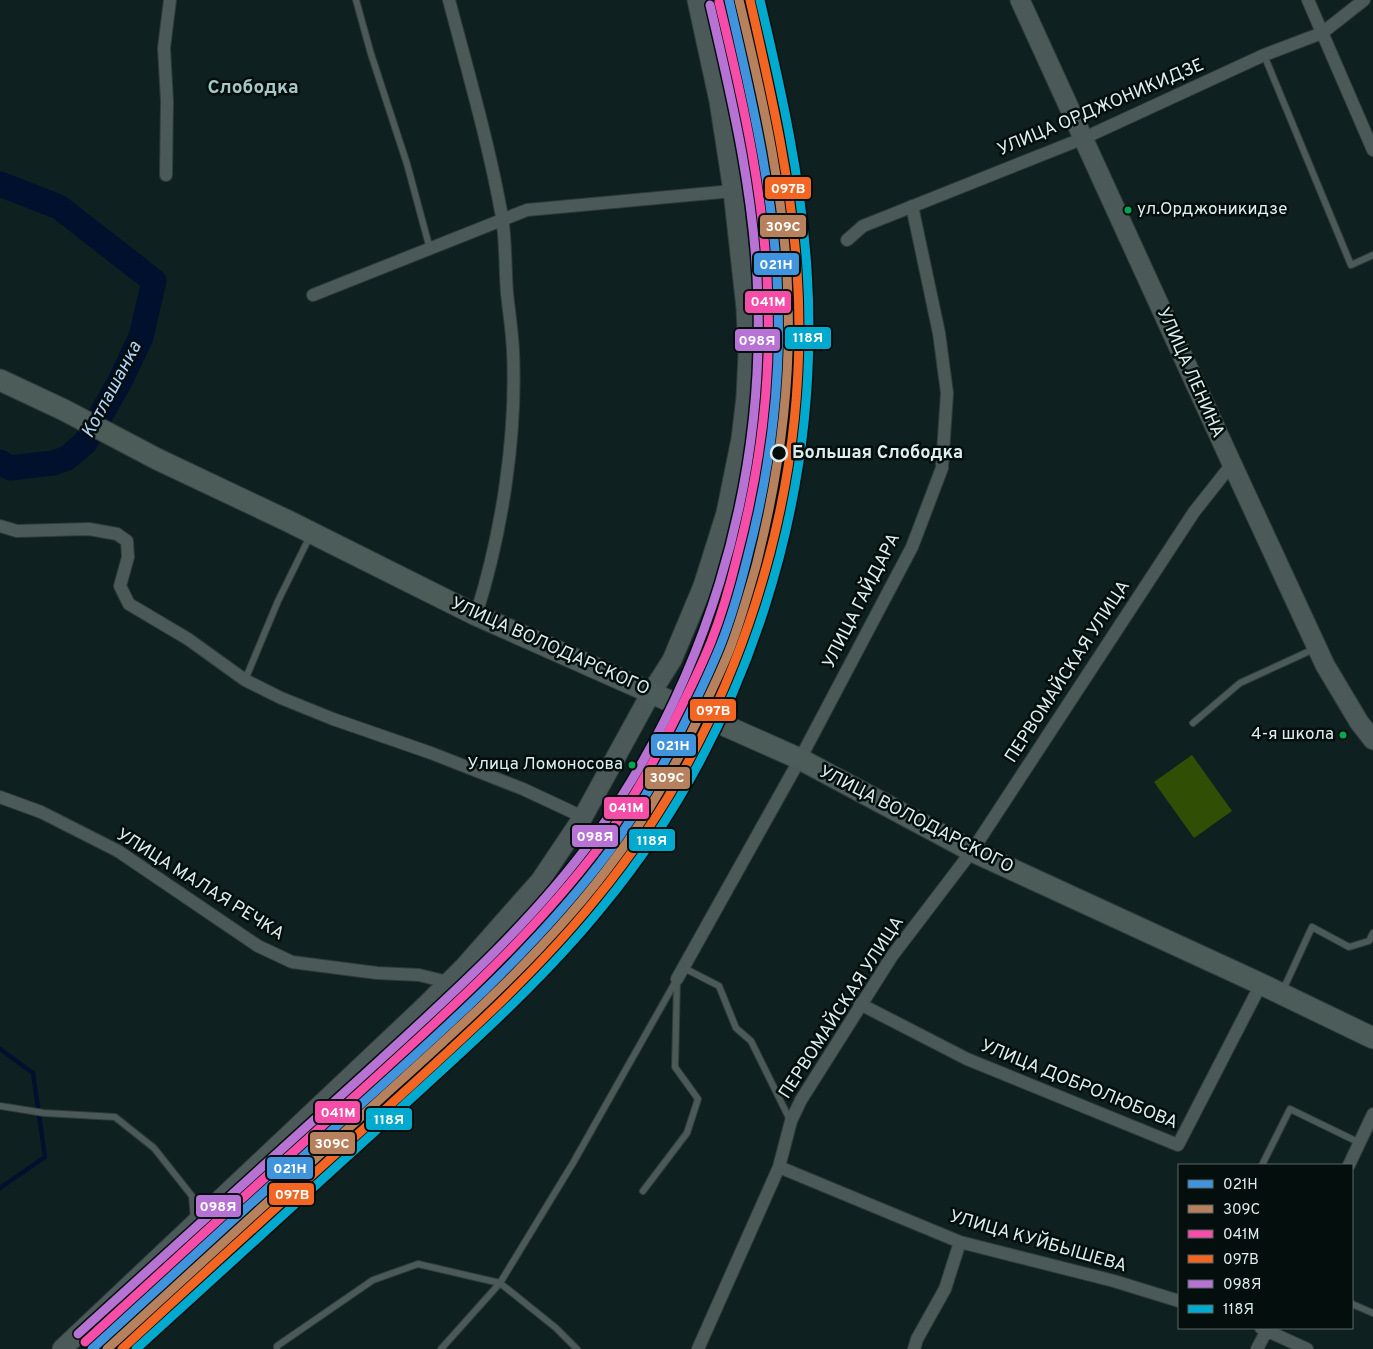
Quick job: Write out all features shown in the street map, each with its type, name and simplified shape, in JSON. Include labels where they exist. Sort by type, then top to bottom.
[{"type":"main road","points":[[62,1349],[448,982],[501,927],[540,881],[583,817],[651,693],[672,660],[703,586],[726,513],[741,439],[748,355],[746,308],[733,191],[719,100],[697,0]]},
{"type":"main road","name":"УЛИЦА ЛЕНИНА","points":[[1020,0],[1317,647],[1343,696],[1373,740]]},
{"type":"main road","name":"УЛИЦА ВОЛОДАРСКОГО","points":[[0,380],[476,615],[800,760],[972,851],[1281,993],[1373,1038]]},
{"type":"street","points":[[166,175],[167,101],[164,48],[170,0]]},
{"type":"street","points":[[448,0],[482,123],[502,219],[513,349],[512,410],[502,501],[489,573],[476,615]]},
{"type":"street","points":[[1308,0],[1373,150]]},
{"type":"street","name":"УЛИЦА ОРДЖОНИКИДЗЕ","points":[[847,240],[863,226],[1084,138],[1264,55],[1322,33],[1364,0]]},
{"type":"street","points":[[313,296],[527,210],[733,191]]},
{"type":"street","name":"УЛИЦА ГАЙДАРА","points":[[680,974],[800,760],[912,547],[942,468],[947,393],[939,333],[912,206]]},
{"type":"street","name":"ПЕРВОМАЙСКАЯ УЛИЦА","points":[[698,1349],[779,1167],[791,1121],[801,1100],[892,956],[972,851],[1194,512],[1232,464]]},
{"type":"street","points":[[0,526],[17,532],[89,529],[117,534],[127,541],[128,557],[120,586],[128,604],[188,639],[245,680],[281,698],[333,719],[431,753],[523,789],[583,817]]},
{"type":"street","name":"УЛИЦА МАЛАЯ РЕЧКА","points":[[0,797],[41,812],[118,851],[258,946],[292,962],[376,973],[419,975],[448,982]]},
{"type":"street","name":"УЛИЦА ДОБРОЛЮБОВА","points":[[860,1004],[967,1059],[1178,1145],[1261,984]]},
{"type":"street","points":[[1349,1164],[1373,1114]]},
{"type":"street","name":"УЛИЦА КУЙБЫШЕВА","points":[[779,1167],[960,1242],[1114,1281],[1178,1301]]},
{"type":"street","points":[[914,1349],[917,1339],[945,1289],[960,1242]]},
{"type":"street","points":[[1257,1349],[1265,1329]]},
{"type":"street","points":[[1267,1329],[1308,1349]]},
{"type":"lane","points":[[356,0],[371,54],[407,164],[430,249]]},
{"type":"lane","points":[[1264,55],[1351,265],[1373,255]]},
{"type":"lane","points":[[245,680],[278,601],[312,533]]},
{"type":"lane","points":[[1193,723],[1240,683],[1317,647]]},
{"type":"lane","points":[[1281,993],[1312,927],[1349,947],[1370,941],[1373,933]]},
{"type":"lane","points":[[680,974],[719,986],[736,1028],[751,1041],[791,1121]]},
{"type":"lane","points":[[643,1191],[687,1133],[698,1099],[675,1067],[680,974]]},
{"type":"lane","points":[[441,1349],[500,1283],[573,1164],[680,974]]},
{"type":"lane","points":[[0,1106],[44,1113],[115,1116],[154,1148],[192,1196],[194,1223]]},
{"type":"lane","points":[[1262,1164],[1290,1109],[1360,1142]]},
{"type":"lane","points":[[278,1349],[277,1346],[373,1280],[418,1264],[500,1283],[556,1328],[577,1349]]},
{"type":"lane","points":[[1353,1304],[1373,1313]]},
{"type":"green space","points":[[1192,755],[1232,811],[1194,838],[1154,782]]},
{"type":"waterway","name":"Котлашанка","points":[[0,184],[59,207],[154,281],[141,337],[120,381],[85,443],[67,458],[53,463],[10,468],[0,462]]},
{"type":"waterway","points":[[0,1049],[33,1073],[45,1157],[0,1188]]},
{"type":"transit line","name":"021Н","points":[[92,1349],[460,1014],[554,919],[583,885],[627,825],[659,773],[698,696],[729,623],[755,527],[772,432],[778,368],[776,265],[768,188],[729,0]]},
{"type":"transit line","name":"309С","points":[[107,1349],[479,1009],[537,951],[592,889],[635,831],[681,753],[712,690],[729,651],[740,619],[764,533],[777,468],[787,369],[788,302],[783,226],[765,113],[739,0]]},
{"type":"transit line","name":"097В","points":[[122,1349],[463,1038],[545,957],[595,900],[645,832],[689,760],[726,684],[755,604],[777,522],[792,439],[798,354],[797,270],[790,202],[779,134],[750,0]]},
{"type":"transit line","name":"118Я","points":[[136,1349],[456,1058],[557,959],[603,906],[654,837],[698,764],[735,687],[765,607],[787,524],[802,440],[808,354],[807,269],[800,201],[783,100],[760,0]]},
{"type":"transit line","name":"041М","points":[[85,1342],[451,1008],[544,914],[573,881],[609,834],[641,783],[694,681],[711,642],[722,610],[745,526],[762,432],[768,368],[766,265],[758,189],[745,114],[719,2]]},
{"type":"transit line","name":"098Я","points":[[78,1334],[428,1016],[516,930],[544,900],[595,836],[634,777],[668,714],[696,650],[720,583],[738,514],[750,444],[757,374],[758,303],[753,228],[735,116],[710,5]]},
{"type":"place","name":"ул.Орджоникидзе","points":[[1128,210]]},
{"type":"place","name":"Большая Слободка","points":[[779,453]]},
{"type":"place","name":"4-я школа","points":[[1343,735]]},
{"type":"place","name":"Улица Ломоносова","points":[[632,765]]},
{"type":"district","name":"Слободка","points":[[253,88]]}]
